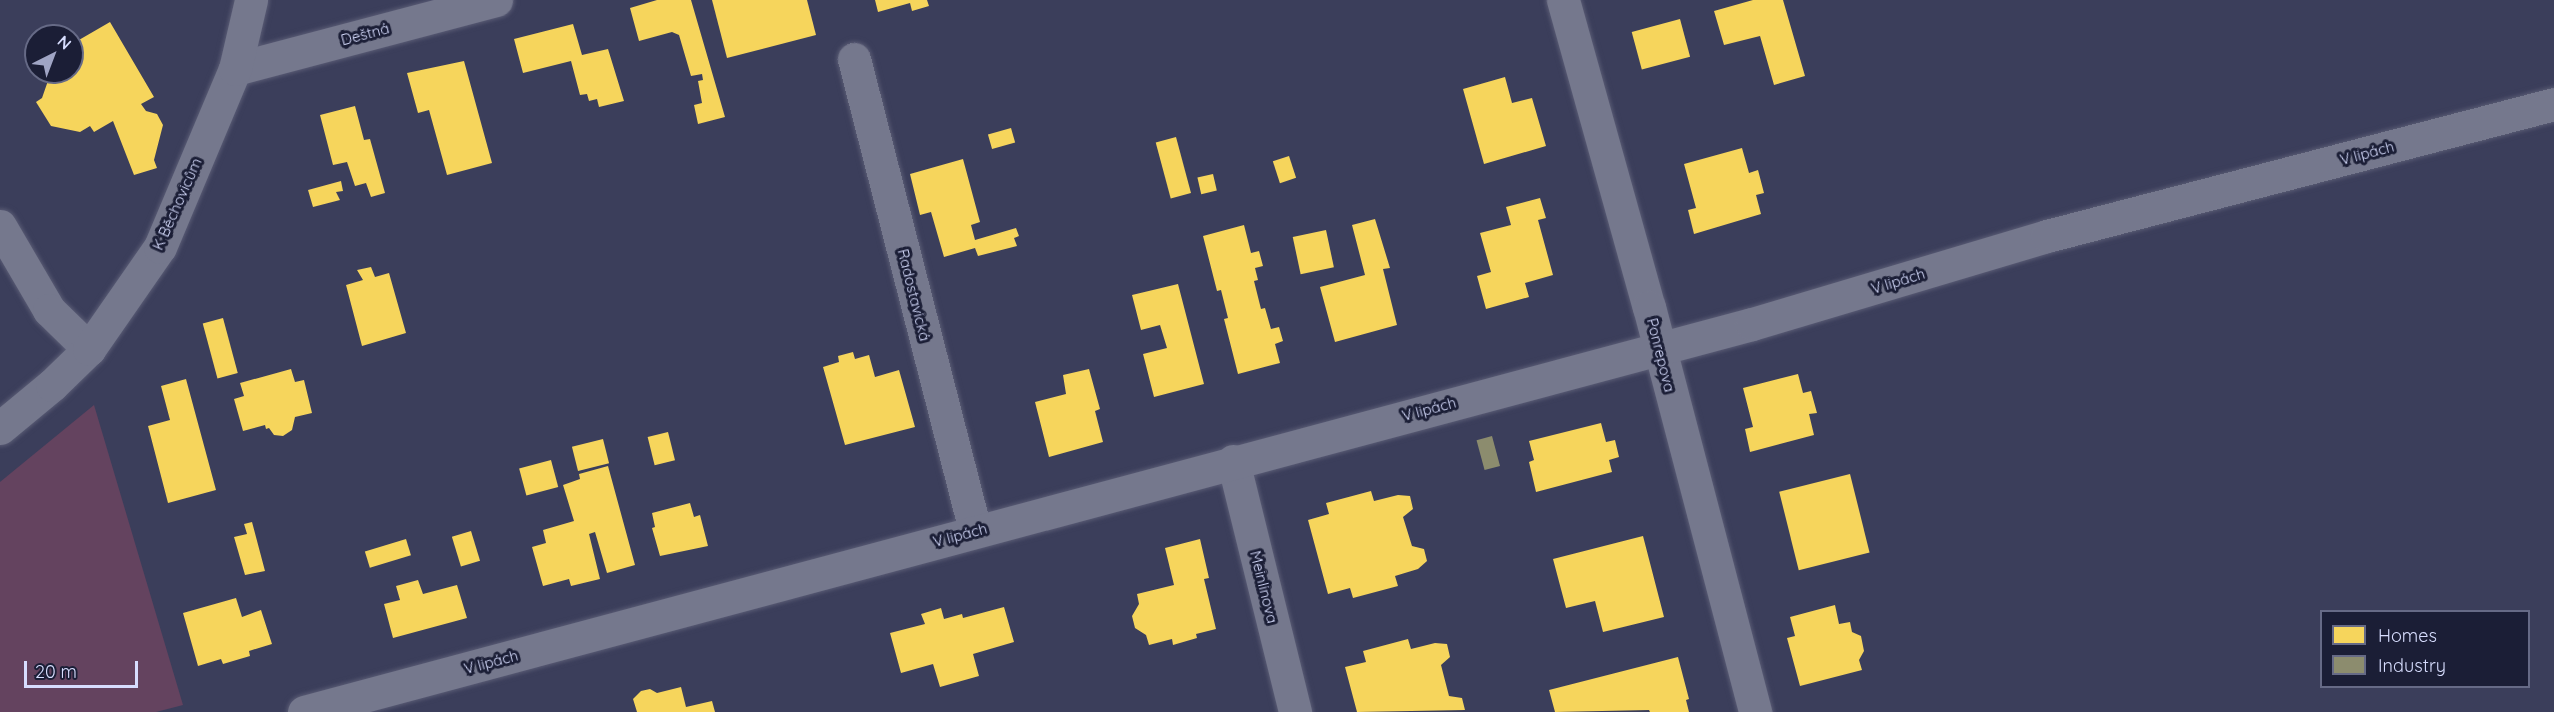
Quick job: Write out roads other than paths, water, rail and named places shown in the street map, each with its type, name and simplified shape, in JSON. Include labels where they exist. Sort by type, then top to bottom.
[{"type":"street","name":"K Běchovicům","points":[[0,428],[52,385],[88,349],[160,247],[235,69],[251,0]]},
{"type":"street","name":"Deštná","points":[[235,69],[496,0]]},
{"type":"street","name":"Ponrepova","points":[[1563,0],[1659,349],[1755,712]]},
{"type":"street","name":"Radostavická","points":[[854,59],[975,531]]},
{"type":"street","name":"V lipách","points":[[304,712],[1233,461],[1659,349],[1783,315],[2047,236],[2554,104]]},
{"type":"street","points":[[0,226],[50,310],[88,349]]},
{"type":"street","name":"Meinlinova","points":[[1233,461],[1295,712]]}]
